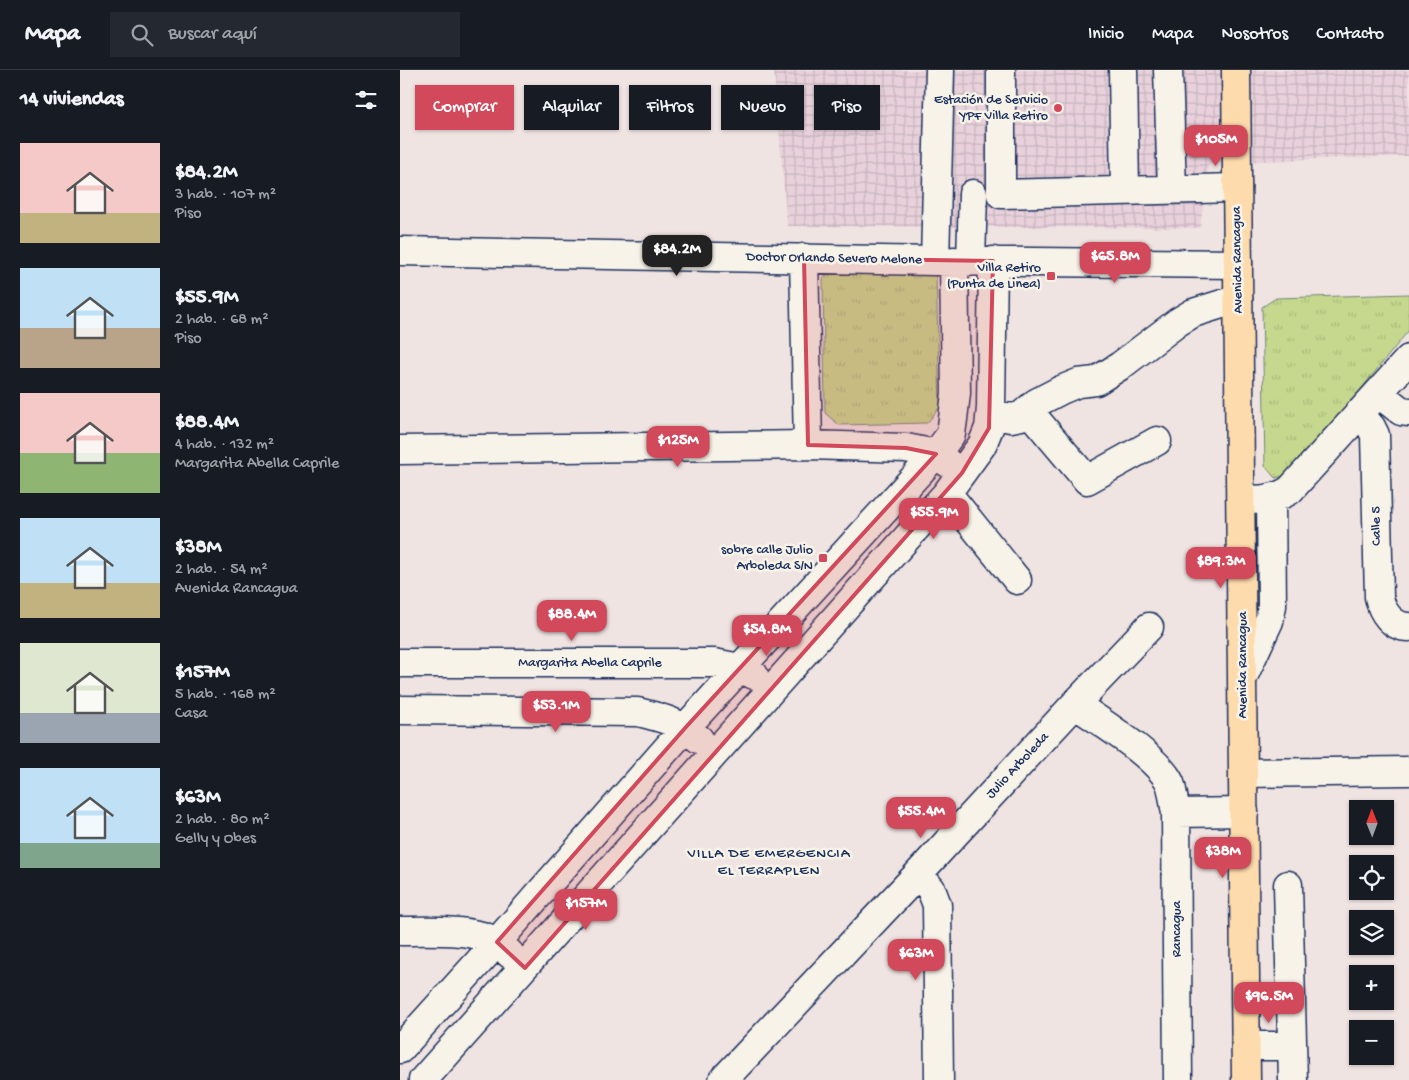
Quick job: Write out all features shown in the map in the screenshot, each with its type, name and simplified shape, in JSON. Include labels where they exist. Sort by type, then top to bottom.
[{"type":"main road","name":"Avenida Rancagua","points":[[1236,70],[1246,1080]]},
{"type":"street","points":[[423,1080],[525,968],[955,483],[982,445],[989,428],[991,414],[963,261],[937,194],[940,70]]},
{"type":"street","points":[[1001,70],[1002,194]]},
{"type":"street","points":[[1123,70],[1125,190]]},
{"type":"street","points":[[1168,70],[1172,189]]},
{"type":"street","points":[[937,194],[1237,188]]},
{"type":"street","points":[[400,1049],[686,727],[936,454],[951,434],[956,393],[963,261],[973,194]]},
{"type":"street","name":"Doctor Orlando Severo Melone","points":[[400,251],[1238,264]]},
{"type":"street","points":[[804,258],[808,445]]},
{"type":"street","points":[[991,414],[1011,418],[1021,416],[1036,403],[1078,383],[1096,381],[1120,366],[1193,312],[1238,299]]},
{"type":"street","points":[[1367,424],[1378,393],[1409,359]]},
{"type":"street","points":[[1378,393],[1405,411]]},
{"type":"street","points":[[1028,410],[1087,480],[1157,441]]},
{"type":"street","points":[[1241,500],[1281,496],[1367,424],[1386,420],[1405,411]]},
{"type":"street","name":"Calle 5","points":[[1367,424],[1381,607],[1395,623],[1409,627]]},
{"type":"street","points":[[400,450],[808,445],[906,448],[936,454],[1017,580]]},
{"type":"street","points":[[1243,677],[1269,621],[1272,606],[1271,498]]},
{"type":"street","name":"Julio Arboleda","points":[[723,1080],[1149,627]]},
{"type":"street","name":"Margarita Abella Caprile","points":[[400,663],[714,663],[740,668],[775,684]]},
{"type":"street","name":"Rancagua","points":[[1075,704],[1130,743],[1160,768],[1170,783],[1176,813],[1178,1080]]},
{"type":"street","points":[[400,710],[638,712],[666,719],[686,727],[715,753]]},
{"type":"street","points":[[1244,773],[1409,771]]},
{"type":"street","points":[[1176,813],[1244,812]]},
{"type":"street","points":[[918,874],[931,889],[937,905],[939,1080]]},
{"type":"street","points":[[1288,885],[1292,1080]]},
{"type":"street","points":[[400,931],[471,933],[497,942],[525,968]]},
{"type":"street","points":[[1246,1046],[1292,1046]]},
{"type":"highlighted area","points":[[804,258],[993,261],[989,428],[962,473],[525,968],[497,942],[686,727],[936,454],[906,448],[808,445]]},
{"type":"shaded area","points":[[774,70],[1409,70],[1409,156],[1209,163],[1200,228],[787,226],[779,130],[804,130],[804,85],[775,85]]},
{"type":"green space","points":[[926,267],[936,277],[940,407],[927,423],[839,425],[825,413],[823,279],[832,268]]},
{"type":"green space","points":[[1409,294],[1409,330],[1291,475],[1275,478],[1265,466],[1262,307],[1276,298]]},
{"type":"place","name":"Estación de Servicio YPF Villa Retiro","points":[[1058,108]]},
{"type":"place","name":"Villa Retiro (Punta de Linea)","points":[[1051,276]]},
{"type":"place","name":"sobre calle Julio Arboleda S/N","points":[[823,558]]},
{"type":"district","name":"VILLA DE EMERGENCIA EL TERRAPLEN","points":[[769,862]]}]
